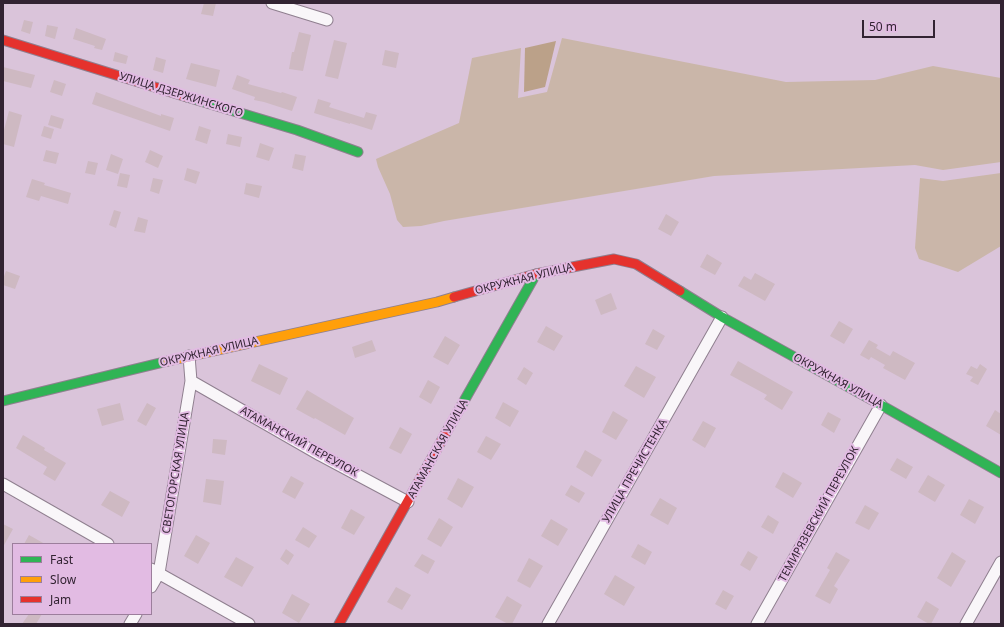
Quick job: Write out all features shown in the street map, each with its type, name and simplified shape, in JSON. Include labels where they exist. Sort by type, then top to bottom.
[{"type":"street","points":[[272,3],[327,20]]},
{"type":"street","name":"УЛИЦА ДЗЕРЖИНСКОГО","points":[[3,40],[136,82],[297,130],[358,152]]},
{"type":"street","name":"ОКРУЖНАЯ УЛИЦА","points":[[3,401],[189,356],[437,302],[536,274],[614,259],[636,264],[722,317],[1001,473]]},
{"type":"street","name":"АТАМАНСКАЯ УЛИЦА","points":[[339,624],[536,274]]},
{"type":"street","name":"УЛИЦА ПРЕЧИСТЕНКА","points":[[548,624],[722,317]]},
{"type":"street","name":"СВЕТОГОРСКАЯ УЛИЦА","points":[[152,583],[191,381],[189,356]]},
{"type":"street","name":"АТАМАНСКИЙ ПЕРЕУЛОК","points":[[191,381],[320,455],[408,502]]},
{"type":"street","name":"ТЕМИРЯЗЕВСКИЙ ПЕРЕУЛОК","points":[[758,624],[881,405]]},
{"type":"street","points":[[3,484],[106,543]]},
{"type":"street","points":[[966,624],[1001,562]]},
{"type":"street","points":[[155,571],[249,624]]},
{"type":"street","points":[[130,624],[135,615]]},
{"type":"shaded area","points":[[562,38],[786,82],[875,80],[933,66],[1001,78],[1001,162],[943,170],[915,165],[714,176],[421,226],[403,227],[397,220],[390,194],[376,159],[459,123],[472,58],[521,48],[518,98],[547,92]]},
{"type":"shaded area","points":[[556,41],[545,87],[524,92],[525,48]]},
{"type":"shaded area","points":[[1001,173],[1001,246],[958,272],[919,259],[915,248],[920,178],[943,181]]},
{"type":"building","points":[[204,3],[216,3],[213,16],[201,14]]},
{"type":"building","points":[[24,20],[33,22],[30,34],[21,31]]},
{"type":"building","points":[[47,25],[58,27],[55,39],[45,36]]},
{"type":"building","points":[[76,28],[106,39],[102,50],[94,48],[95,46],[73,39]]},
{"type":"building","points":[[299,32],[311,35],[303,71],[289,69],[292,52],[294,52]]},
{"type":"building","points":[[334,40],[347,43],[338,79],[325,76]]},
{"type":"building","points":[[385,50],[399,53],[396,68],[382,65]]},
{"type":"building","points":[[115,52],[128,56],[126,64],[113,61]]},
{"type":"building","points":[[156,57],[166,60],[163,73],[153,70]]},
{"type":"building","points":[[191,63],[220,70],[216,87],[186,79]]},
{"type":"building","points":[[3,67],[35,75],[31,88],[3,81]]},
{"type":"building","points":[[237,75],[250,80],[248,84],[297,97],[292,111],[254,100],[255,97],[232,89]]},
{"type":"building","points":[[54,80],[66,84],[62,96],[50,92]]},
{"type":"building","points":[[96,92],[161,116],[161,114],[174,118],[170,131],[92,104]]},
{"type":"building","points":[[318,99],[331,103],[329,107],[364,118],[366,112],[377,115],[372,130],[314,113]]},
{"type":"building","points":[[9,111],[22,115],[14,147],[3,144],[3,130]]},
{"type":"building","points":[[51,115],[64,119],[61,129],[48,125]]},
{"type":"building","points":[[44,126],[54,129],[51,139],[41,136]]},
{"type":"building","points":[[199,126],[211,130],[207,144],[195,140]]},
{"type":"building","points":[[228,134],[242,137],[240,147],[226,144]]},
{"type":"building","points":[[260,143],[274,148],[269,161],[256,157]]},
{"type":"building","points":[[46,150],[59,153],[56,164],[43,161]]},
{"type":"building","points":[[150,150],[163,156],[158,168],[145,162]]},
{"type":"building","points":[[111,154],[123,159],[118,174],[106,170]]},
{"type":"building","points":[[295,154],[306,156],[303,171],[292,168]]},
{"type":"building","points":[[88,161],[98,163],[95,175],[85,173]]},
{"type":"building","points":[[187,168],[200,172],[196,184],[184,180]]},
{"type":"building","points":[[120,173],[130,175],[127,188],[117,186]]},
{"type":"building","points":[[153,178],[163,180],[159,194],[150,191]]},
{"type":"building","points":[[32,179],[45,183],[44,185],[71,193],[68,204],[41,196],[39,201],[26,197]]},
{"type":"building","points":[[246,183],[262,186],[259,198],[244,194]]},
{"type":"building","points":[[114,210],[121,212],[116,228],[109,225]]},
{"type":"building","points":[[666,214],[679,222],[671,236],[658,229]]},
{"type":"building","points":[[138,217],[148,220],[145,233],[134,231]]},
{"type":"building","points":[[707,254],[722,263],[715,275],[700,267]]},
{"type":"building","points":[[6,271],[20,276],[15,289],[3,285],[3,279]]},
{"type":"building","points":[[755,273],[775,284],[765,301],[738,286],[744,276],[751,280]]},
{"type":"building","points":[[611,293],[617,309],[601,315],[595,300]]},
{"type":"building","points":[[839,321],[853,329],[844,344],[830,336]]},
{"type":"building","points":[[546,326],[563,336],[554,351],[537,342]]},
{"type":"building","points":[[653,329],[665,336],[657,350],[645,344]]},
{"type":"building","points":[[445,336],[460,345],[448,365],[433,357]]},
{"type":"building","points":[[372,340],[376,351],[355,358],[352,347]]},
{"type":"building","points":[[869,340],[878,345],[876,348],[890,356],[893,351],[915,363],[905,380],[883,368],[885,365],[871,357],[869,360],[860,355]]},
{"type":"building","points":[[738,361],[793,392],[782,410],[764,399],[767,395],[730,375]]},
{"type":"building","points":[[259,364],[288,378],[280,395],[251,381]]},
{"type":"building","points":[[980,364],[987,369],[978,385],[970,381],[973,377],[966,374],[971,366],[977,369]]},
{"type":"building","points":[[636,366],[656,377],[644,398],[624,386]]},
{"type":"building","points":[[524,367],[533,373],[526,385],[517,379]]},
{"type":"building","points":[[428,380],[440,387],[431,404],[419,397]]},
{"type":"building","points":[[307,390],[354,418],[345,435],[296,409]]},
{"type":"building","points":[[503,402],[519,411],[510,427],[495,418]]},
{"type":"building","points":[[120,403],[124,420],[102,426],[97,409]]},
{"type":"building","points":[[147,403],[156,408],[146,426],[137,421]]},
{"type":"building","points":[[995,410],[1001,414],[1001,435],[986,426]]},
{"type":"building","points":[[613,411],[628,420],[616,440],[602,432]]},
{"type":"building","points":[[828,412],[841,419],[834,433],[821,425]]},
{"type":"building","points":[[703,421],[716,428],[705,448],[692,440]]},
{"type":"building","points":[[400,427],[412,434],[401,454],[389,448]]},
{"type":"building","points":[[23,435],[66,463],[55,481],[43,474],[47,467],[16,448]]},
{"type":"building","points":[[486,436],[501,444],[491,460],[477,452]]},
{"type":"building","points":[[213,439],[227,440],[225,455],[212,453]]},
{"type":"building","points":[[585,450],[602,460],[592,477],[576,467]]},
{"type":"building","points":[[897,458],[913,467],[906,479],[890,470]]},
{"type":"building","points":[[783,472],[802,483],[793,498],[775,487]]},
{"type":"building","points":[[928,475],[945,485],[935,502],[918,492]]},
{"type":"building","points":[[291,476],[304,483],[295,499],[282,492]]},
{"type":"building","points":[[458,478],[474,487],[462,508],[447,499]]},
{"type":"building","points":[[206,479],[224,481],[221,505],[203,502]]},
{"type":"building","points":[[571,485],[585,493],[579,503],[565,495]]},
{"type":"building","points":[[110,491],[130,502],[122,517],[101,505]]},
{"type":"building","points":[[660,498],[677,508],[668,525],[650,515]]},
{"type":"building","points":[[969,499],[984,507],[975,524],[960,515]]},
{"type":"building","points":[[865,505],[879,513],[869,530],[855,523]]},
{"type":"building","points":[[351,509],[365,517],[354,535],[341,528]]},
{"type":"building","points":[[768,515],[779,522],[773,534],[761,527]]},
{"type":"building","points":[[439,518],[453,527],[441,547],[427,539]]},
{"type":"building","points":[[551,519],[568,529],[558,546],[541,536]]},
{"type":"building","points":[[3,524],[13,529],[3,547]]},
{"type":"building","points":[[303,527],[317,536],[309,548],[295,540]]},
{"type":"building","points":[[29,535],[43,543],[25,543]]},
{"type":"building","points":[[196,535],[210,543],[198,564],[184,556]]},
{"type":"building","points":[[638,544],[652,552],[645,565],[631,557]]},
{"type":"building","points":[[286,549],[294,555],[288,565],[280,559]]},
{"type":"building","points":[[748,551],[758,557],[750,571],[740,565]]},
{"type":"building","points":[[836,552],[850,560],[834,586],[838,589],[830,604],[815,596],[830,570],[827,568]]},
{"type":"building","points":[[952,552],[966,561],[951,587],[937,578]]},
{"type":"building","points":[[422,554],[435,561],[428,574],[414,566]]},
{"type":"building","points":[[236,557],[254,567],[242,587],[224,577]]},
{"type":"building","points":[[529,558],[543,566],[530,588],[517,581]]},
{"type":"building","points":[[615,575],[635,587],[624,606],[604,594]]},
{"type":"building","points":[[396,587],[411,595],[402,610],[387,602]]},
{"type":"building","points":[[723,590],[734,596],[726,610],[715,604]]},
{"type":"building","points":[[292,594],[310,604],[299,623],[282,613]]},
{"type":"building","points":[[507,596],[522,605],[512,624],[508,624],[495,617]]},
{"type":"building","points":[[926,601],[939,609],[931,624],[917,617]]},
{"type":"building","points":[[28,615],[41,615],[36,624],[22,624]]},
{"type":"traffic: fast","points":[[187,97],[297,130],[358,152]]},
{"type":"traffic: fast","points":[[447,431],[536,274]]},
{"type":"traffic: fast","points":[[680,291],[722,317],[1001,473]]},
{"type":"traffic: fast","points":[[3,401],[168,361]]},
{"type":"traffic: slow","points":[[168,361],[454,297]]},
{"type":"traffic: jam","points":[[3,40],[187,97]]},
{"type":"traffic: jam","points":[[454,297],[536,274],[614,259],[636,264],[680,291]]},
{"type":"traffic: jam","points":[[339,624],[447,431]]}]
